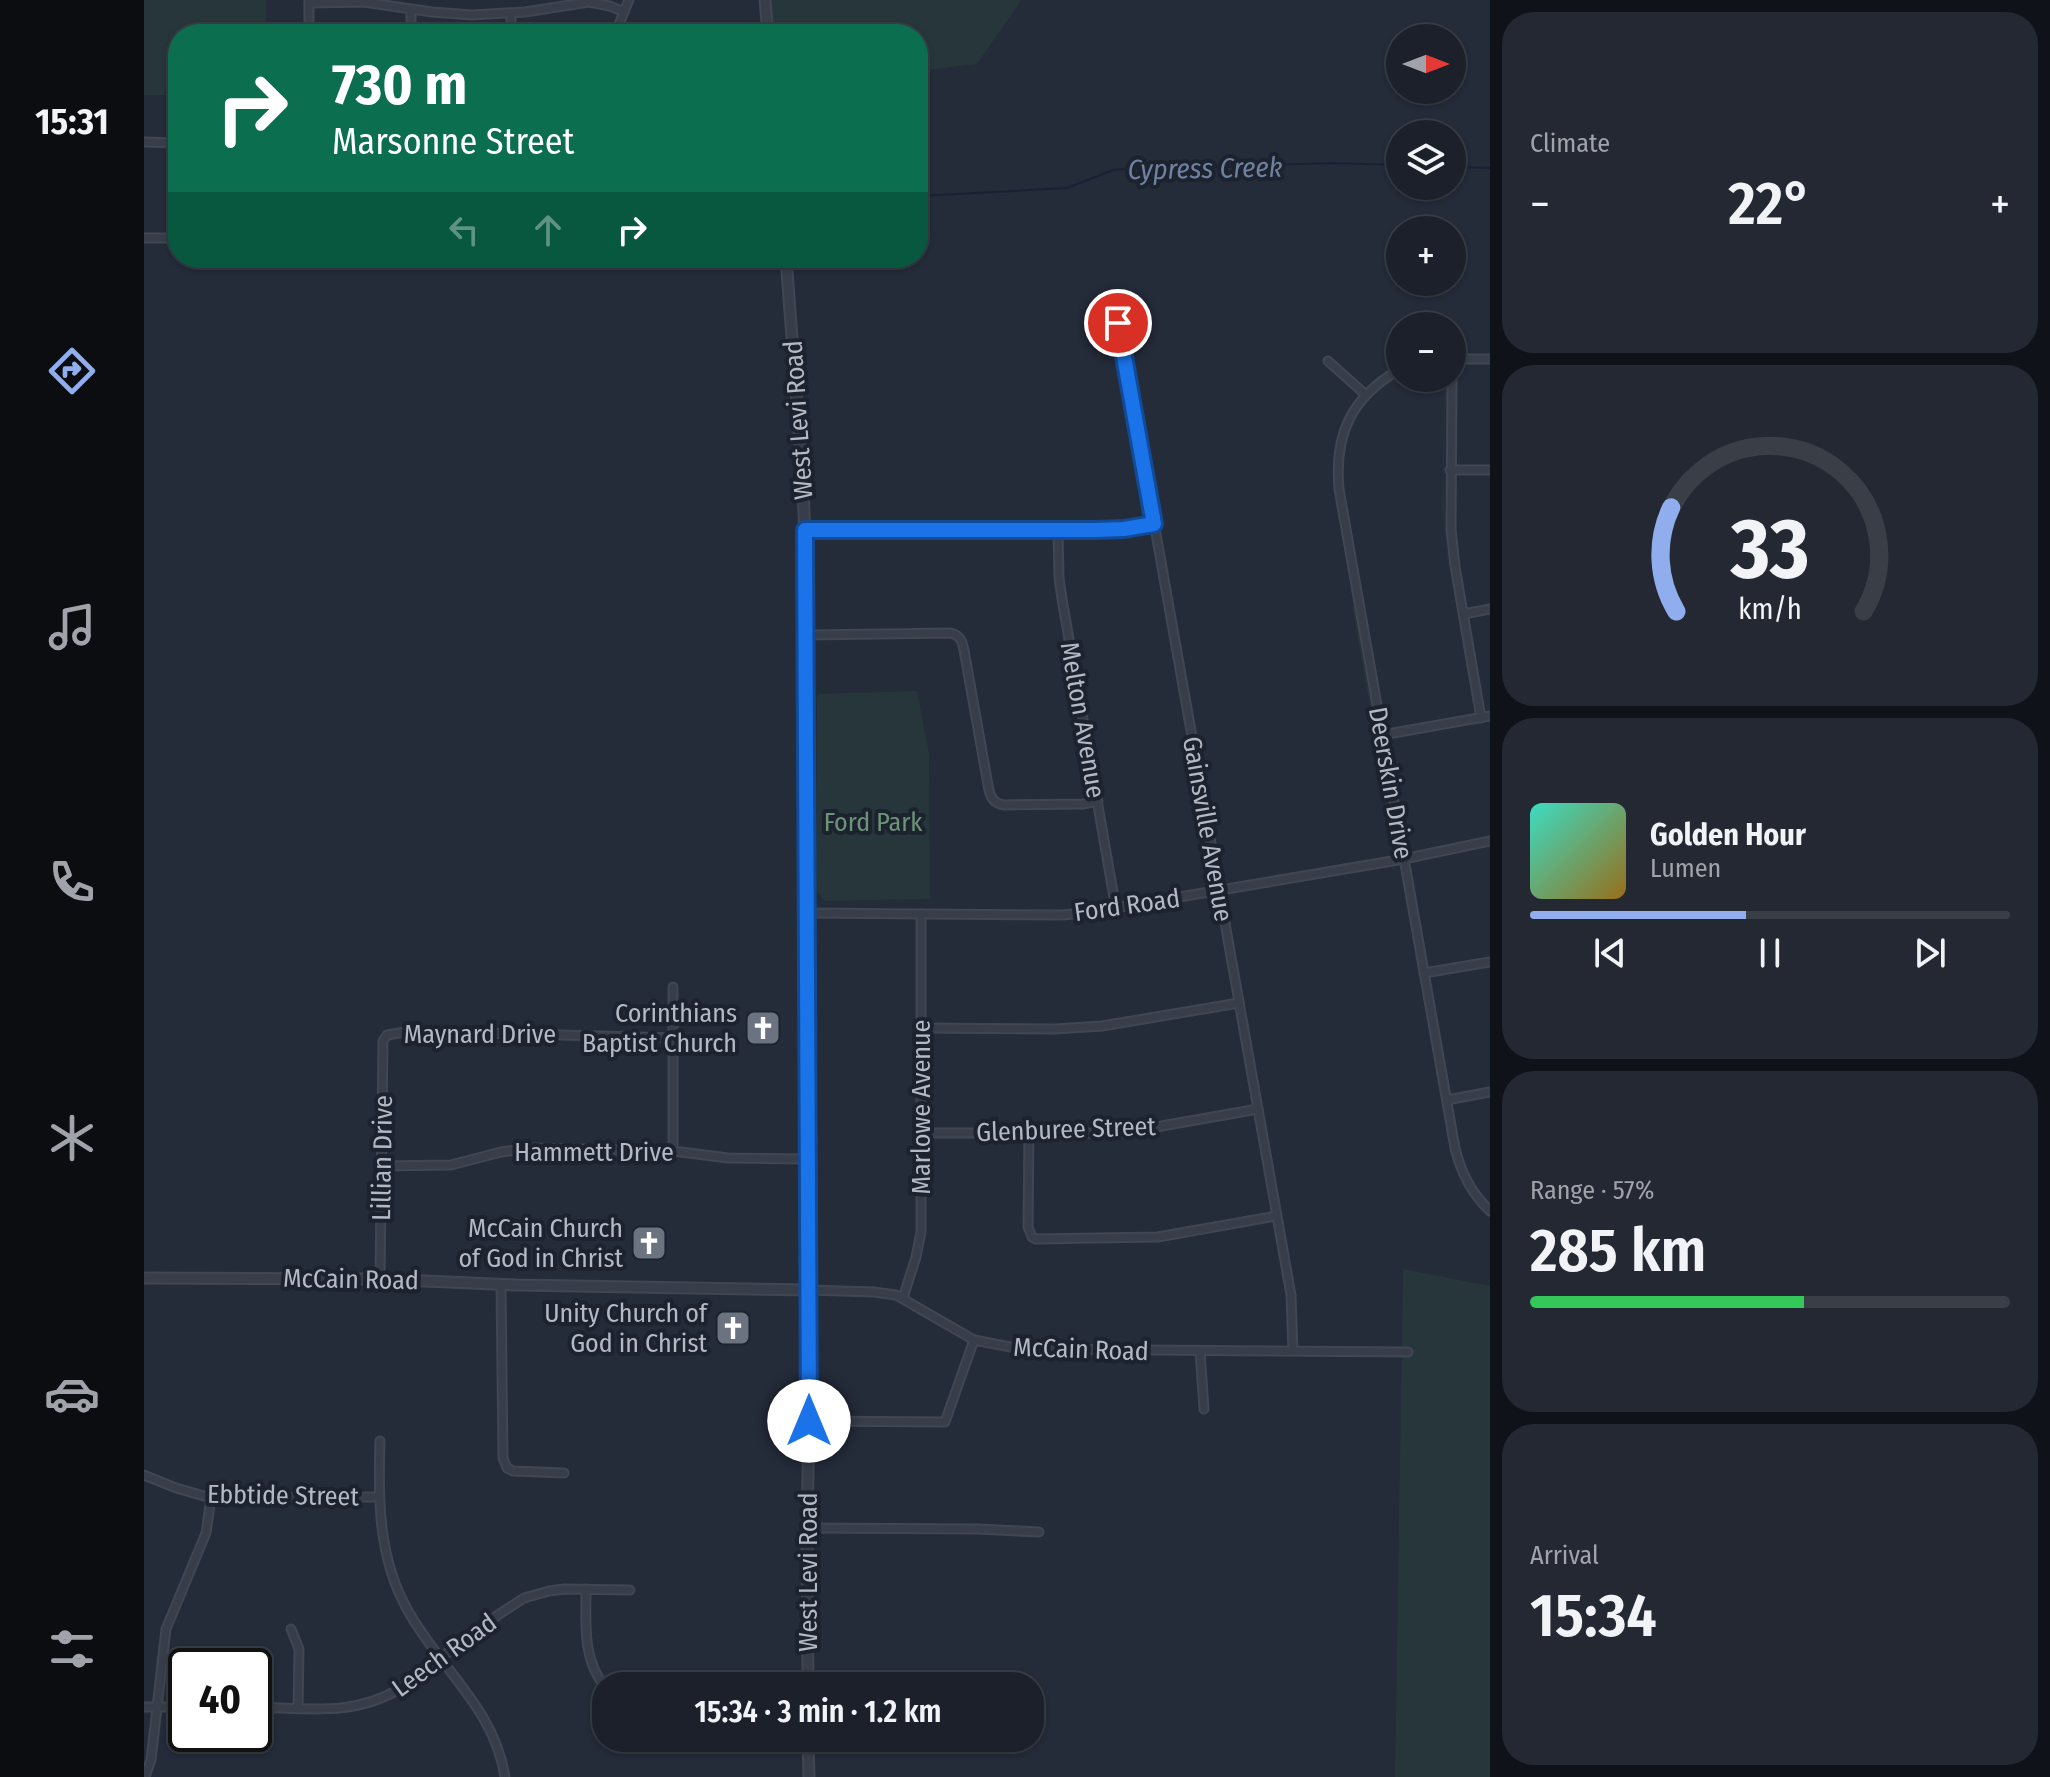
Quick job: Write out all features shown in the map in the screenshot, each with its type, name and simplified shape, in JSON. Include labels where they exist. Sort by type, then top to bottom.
[{"type":"street","points":[[619,24],[629,0]]},
{"type":"street","points":[[765,0],[767,24]]},
{"type":"street","points":[[309,24],[309,2],[364,2],[472,15],[589,2],[624,12]]},
{"type":"street","points":[[411,9],[411,24]]},
{"type":"street","points":[[511,13],[511,24]]},
{"type":"street","points":[[144,142],[168,143]]},
{"type":"street","points":[[144,238],[168,238]]},
{"type":"street","name":"West Levi Road","points":[[787,268],[805,530],[807,635],[808,1672]]},
{"type":"street","name":"Gainsville Avenue","points":[[1116,308],[1292,1304],[1293,1351]]},
{"type":"street","points":[[1466,359],[1490,359]]},
{"type":"street","points":[[1328,361],[1366,395]]},
{"type":"street","name":"Deerskin Drive","points":[[1386,380],[1366,395],[1353,411],[1339,447],[1338,473],[1455,1148],[1462,1171],[1475,1195],[1490,1211]]},
{"type":"street","points":[[1382,735],[1486,717],[1452,542],[1452,392]]},
{"type":"street","points":[[1450,470],[1490,470]]},
{"type":"street","points":[[805,530],[1118,529],[1154,524]]},
{"type":"street","name":"Melton Avenue","points":[[1058,530],[1060,587],[1116,909]]},
{"type":"street","points":[[1464,614],[1490,609]]},
{"type":"street","points":[[807,635],[957,635],[963,642],[992,800],[1004,805],[1098,801]]},
{"type":"street","name":"Ford Road","points":[[808,913],[1063,915],[1116,909],[1490,841]]},
{"type":"street","name":"Marlowe Avenue","points":[[903,1298],[921,1232],[921,914]]},
{"type":"street","points":[[1424,973],[1490,962]]},
{"type":"street","points":[[673,987],[673,1151]]},
{"type":"street","points":[[921,1028],[1061,1029],[1102,1026],[1239,1003]]},
{"type":"street","name":"Maynard Drive","points":[[385,1037],[412,1031],[672,1038]]},
{"type":"street","name":"Lillian Drive","points":[[380,1279],[385,1037]]},
{"type":"street","points":[[1447,1100],[1490,1092]]},
{"type":"street","name":"Glenburee Street","points":[[921,1133],[1120,1133],[1258,1109]]},
{"type":"street","points":[[1029,1134],[1028,1227],[1036,1239],[1161,1237],[1276,1216]]},
{"type":"street","name":"Hammett Drive","points":[[382,1166],[445,1166],[523,1149],[673,1151],[728,1158],[808,1159]]},
{"type":"street","name":"McCain Road","points":[[144,1278],[380,1279],[884,1292],[903,1298],[974,1340],[1021,1349],[1408,1352]]},
{"type":"street","points":[[501,1284],[503,1458],[507,1468],[513,1471],[564,1473]]},
{"type":"street","points":[[809,1421],[945,1422],[974,1340]]},
{"type":"street","points":[[1200,1351],[1204,1409]]},
{"type":"street","points":[[380,1441],[378,1497],[389,1566],[395,1583],[415,1622],[485,1718],[495,1739],[505,1777]]},
{"type":"street","name":"Ebbtide Street","points":[[144,1475],[211,1498],[378,1497]]},
{"type":"street","points":[[145,1777],[151,1760],[166,1629],[206,1533],[211,1498]]},
{"type":"street","points":[[807,1528],[1039,1532]]},
{"type":"street","points":[[586,1589],[587,1649],[595,1672]]},
{"type":"street","name":"Leech Road","points":[[272,1707],[342,1708],[374,1702],[399,1689],[524,1598],[549,1591],[630,1590]]},
{"type":"street","points":[[291,1629],[299,1649],[298,1708]]},
{"type":"street","points":[[144,1707],[168,1707]]},
{"type":"street","points":[[808,1752],[809,1777]]},
{"type":"green space","points":[[144,0],[266,0],[266,24],[168,24],[168,95],[144,95]]},
{"type":"green space","points":[[771,0],[1021,1],[977,64],[928,70],[928,24],[774,24]]},
{"type":"green space","points":[[1446,392],[1444,496],[1449,565],[1448,565],[1442,505]]},
{"type":"green space","points":[[1354,606],[1387,795],[1386,795]]},
{"type":"green space","name":"Ford Park","points":[[917,691],[929,753],[930,899],[825,901],[816,891],[817,694]]},
{"type":"green space","points":[[1403,1269],[1490,1286],[1490,1777],[1395,1777]]},
{"type":"waterway","name":"Cypress Creek","points":[[928,195],[1067,188],[1113,170],[1138,168],[1386,165]]},
{"type":"waterway","name":"Cypress Creek","points":[[1466,167],[1490,168]]},
{"type":"place","name":"Corinthians Baptist Church","points":[[763,1028]]},
{"type":"place","name":"McCain Church of God in Christ","points":[[649,1243]]},
{"type":"place","name":"Unity Church of God in Christ","points":[[733,1328]]},
{"type":"route","points":[[809,1421],[805,530],[1095,530],[1154,524],[1118,323]]}]
